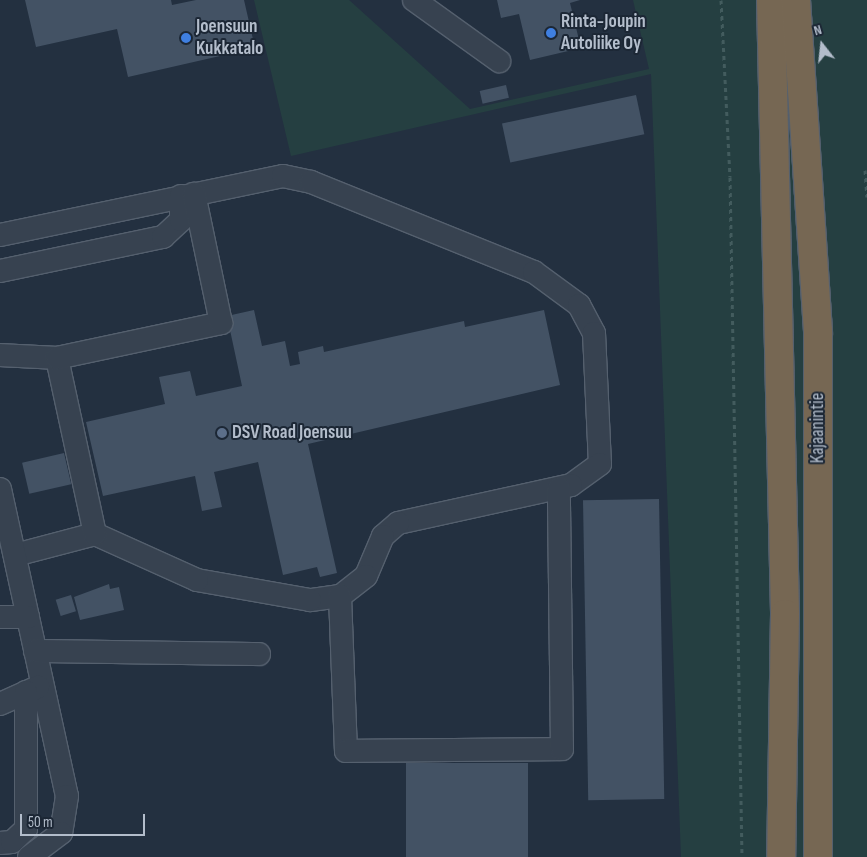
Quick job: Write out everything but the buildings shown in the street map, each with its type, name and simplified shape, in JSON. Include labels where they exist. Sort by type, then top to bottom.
[{"type":"highway","points":[[762,0],[771,50]]},
{"type":"highway","name":"Kajaanintie","points":[[771,0],[785,614],[781,857]]},
{"type":"highway","name":"Kajaanintie","points":[[796,0],[818,332],[818,857]]},
{"type":"highway","points":[[801,72],[815,46],[812,0]]},
{"type":"street","points":[[414,0],[499,61]]},
{"type":"street","points":[[0,235],[283,176],[311,182],[534,272],[579,305],[594,333],[600,464],[588,476],[559,488],[398,523],[383,536],[366,576],[340,596],[310,600],[197,580],[95,534],[15,555]]},
{"type":"street","points":[[0,271],[163,237],[181,220],[187,195]]},
{"type":"street","points":[[0,355],[57,358],[221,322],[187,195]]},
{"type":"street","points":[[57,358],[95,534]]},
{"type":"street","points":[[340,596],[346,751],[562,749],[559,488]]},
{"type":"street","points":[[0,489],[35,651],[26,829],[12,842],[0,844]]},
{"type":"street","points":[[0,617],[28,617]]},
{"type":"street","points":[[35,651],[259,654]]},
{"type":"street","points":[[0,704],[34,689]]},
{"type":"street","points":[[29,857],[61,833],[66,814],[55,736],[34,689]]},
{"type":"path","points":[[721,0],[730,177],[742,857]]},
{"type":"path","points":[[864,170],[867,197]]},
{"type":"green space","points":[[254,0],[349,0],[470,109],[649,69],[633,0],[867,0],[867,857],[681,857],[651,74],[291,156]]},
{"type":"place","name":"Rinta-Joupin Autoliike Oy","points":[[551,33]]},
{"type":"place","name":"Joensuun Kukkatalo","points":[[186,38]]},
{"type":"place","name":"DSV Road Joensuu","points":[[222,433]]}]
